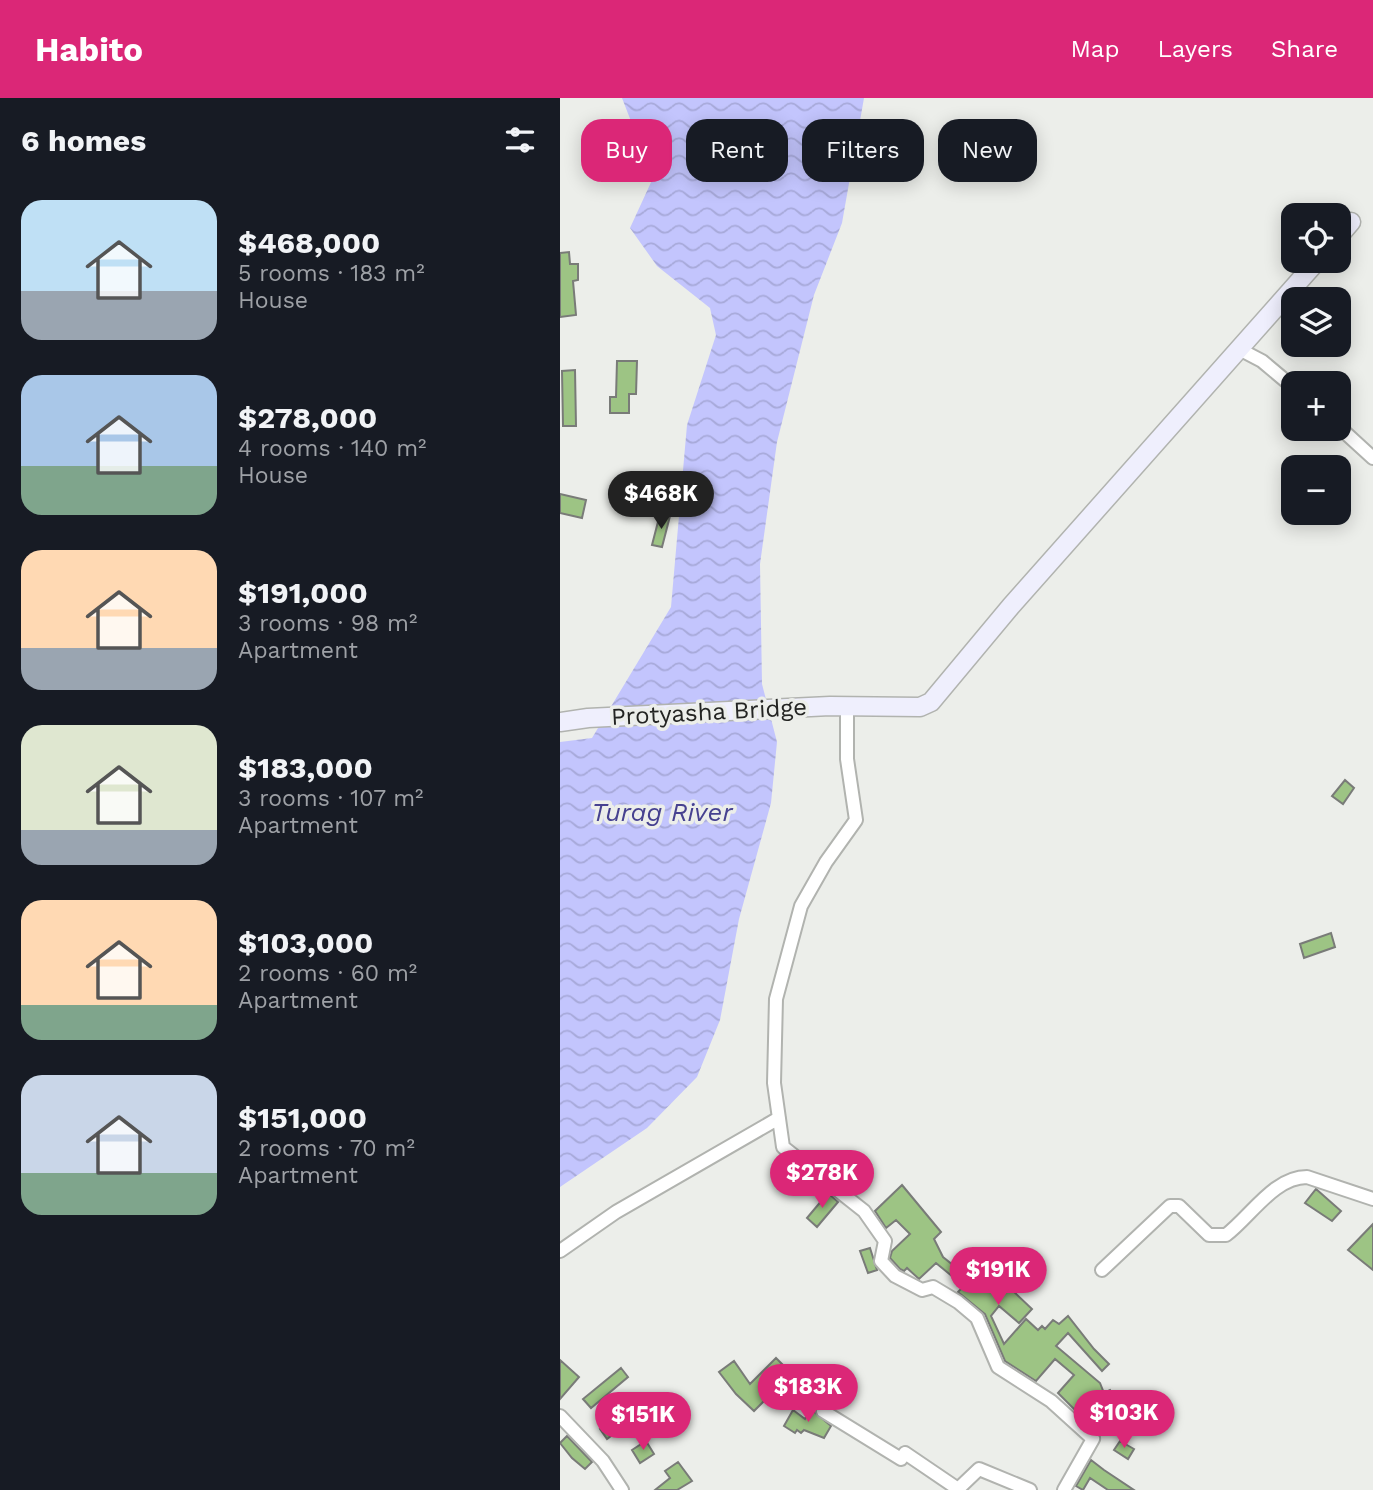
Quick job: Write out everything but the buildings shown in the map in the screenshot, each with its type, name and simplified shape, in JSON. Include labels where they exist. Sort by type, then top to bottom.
[{"type":"street","name":"Protyasha Bridge","points":[[560,722],[587,718],[839,706],[920,707],[932,702],[1011,606],[1306,273]]},
{"type":"street","points":[[1239,349],[1262,361],[1281,377]]},
{"type":"street","points":[[1351,438],[1373,458]]},
{"type":"street","points":[[839,706],[856,820],[826,862],[801,906],[776,999],[774,1083],[783,1147],[864,1211],[885,1241],[881,1261],[891,1273],[922,1290],[933,1287],[966,1307],[977,1318],[998,1367],[1051,1401],[1091,1436],[1093,1439],[1064,1490]]},
{"type":"street","points":[[560,1251],[651,1190],[779,1118]]},
{"type":"street","points":[[1101,1270],[1170,1206],[1179,1206],[1209,1235],[1226,1235],[1281,1184],[1296,1177],[1307,1177],[1373,1199]]},
{"type":"street","points":[[823,1411],[901,1459],[905,1453],[958,1489],[979,1469],[1030,1490]]},
{"type":"street","points":[[560,1416],[603,1461],[622,1490]]},
{"type":"water","name":"Turag River","points":[[622,98],[864,98],[860,119],[802,119],[802,182],[849,182],[842,223],[814,295],[777,442],[760,564],[762,684],[777,742],[771,803],[739,919],[720,1020],[697,1077],[647,1128],[560,1187],[560,742],[592,738],[671,607],[687,425],[716,335],[710,308],[657,266],[630,228],[651,182],[672,182],[672,119],[630,119]]}]
